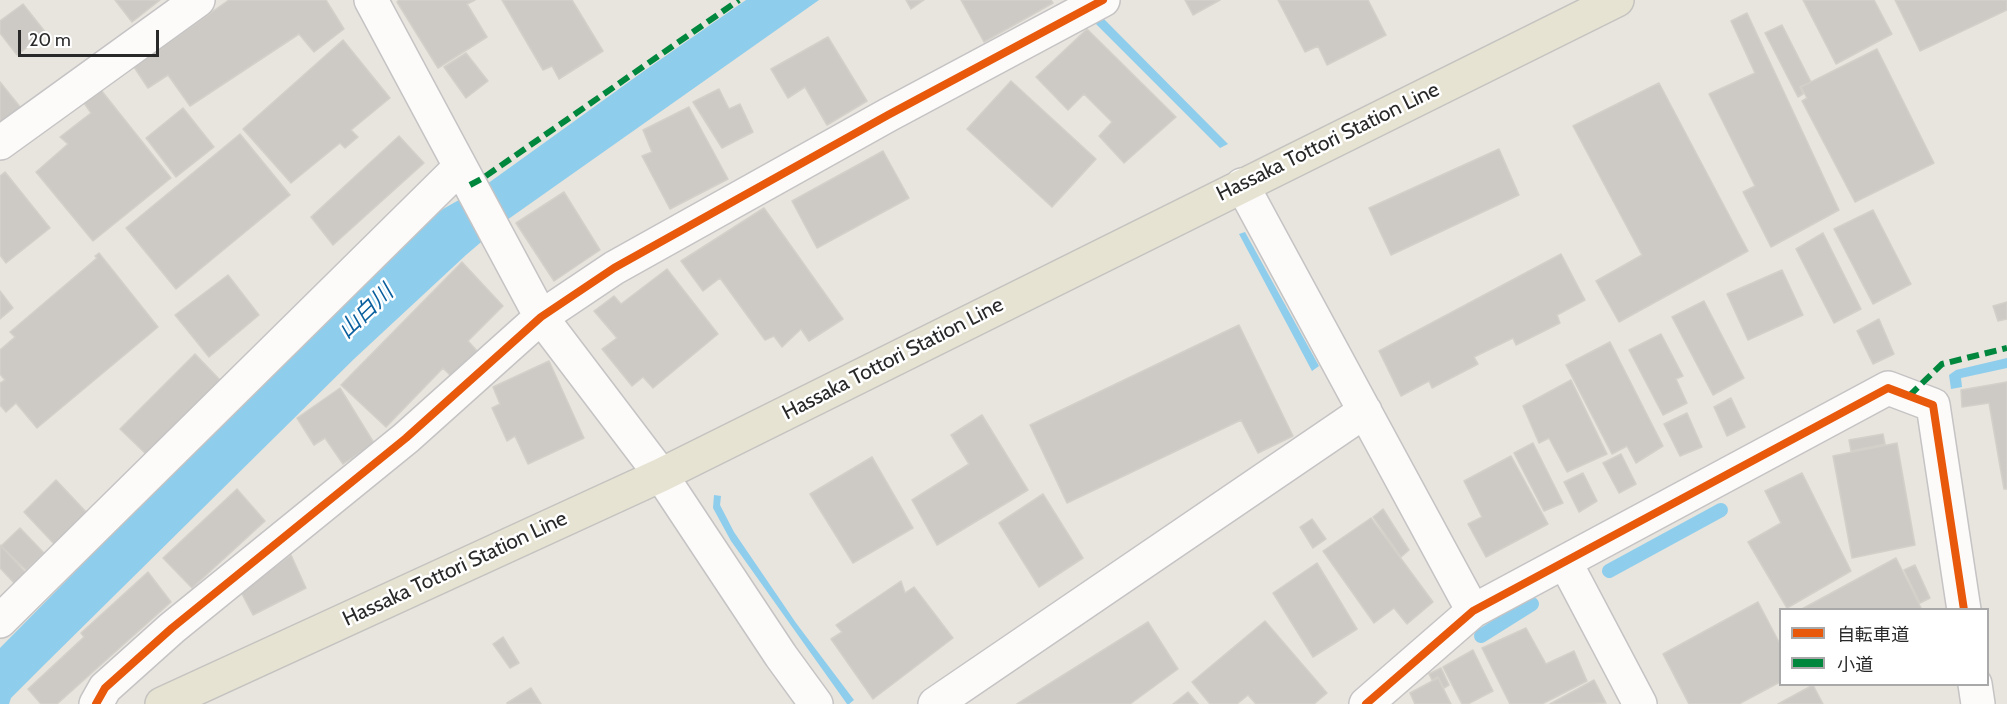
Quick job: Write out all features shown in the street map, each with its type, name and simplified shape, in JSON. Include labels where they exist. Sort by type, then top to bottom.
[{"type":"main road","name":"Hassaka Tottori Station Line","points":[[162,704],[661,474],[1617,0]]},
{"type":"street","points":[[0,143],[198,0]]},
{"type":"street","points":[[371,0],[541,317],[661,474],[813,703]]},
{"type":"street","points":[[96,704],[105,688],[172,628],[406,438],[541,317],[614,268],[888,115],[1103,0]]},
{"type":"street","points":[[0,621],[460,167]]},
{"type":"street","points":[[1242,185],[1473,611]]},
{"type":"street","points":[[1366,704],[1473,611],[1888,388],[1933,405],[1964,608]]},
{"type":"street","points":[[935,704],[1365,411]]},
{"type":"street","points":[[1565,562],[1640,704]]},
{"type":"street","points":[[1975,686],[1978,704]]},
{"type":"water","name":"山白川","points":[[746,0],[819,0],[507,220],[466,255],[354,359],[11,698],[9,704],[0,704],[0,648],[181,464],[427,221],[443,209],[487,184]]},
{"type":"water","points":[[1099,14],[1228,144],[1220,148],[1091,19]]},
{"type":"water","points":[[1245,232],[1319,366],[1312,371],[1239,234]]},
{"type":"water","points":[[2007,358],[2007,368],[1961,378],[1962,387],[1951,389],[1949,375],[1956,370]]},
{"type":"water","points":[[714,495],[721,496],[720,505],[734,532],[796,623],[854,700],[849,704],[731,541],[713,508]]},
{"type":"building","points":[[115,0],[160,0],[132,22]]},
{"type":"building","points":[[229,0],[326,0],[344,29],[314,52],[299,34],[190,106],[168,75],[148,88],[134,67]]},
{"type":"building","points":[[399,0],[475,0],[467,4],[487,37],[438,68],[397,2]]},
{"type":"building","points":[[502,0],[572,0],[603,51],[559,79],[552,66],[543,70]]},
{"type":"building","points":[[906,0],[924,0],[911,9]]},
{"type":"building","points":[[961,0],[1051,0],[1053,3],[984,42]]},
{"type":"building","points":[[1185,0],[1220,0],[1193,15]]},
{"type":"building","points":[[1278,0],[1368,0],[1386,35],[1327,65],[1318,46],[1305,52]]},
{"type":"building","points":[[1803,0],[1874,0],[1892,34],[1836,64]]},
{"type":"building","points":[[1895,0],[2007,0],[2007,10],[1920,51]]},
{"type":"building","points":[[23,4],[46,33],[17,55],[0,33],[0,21]]},
{"type":"building","points":[[1747,13],[1839,210],[1771,247],[1743,192],[1755,186],[1709,94],[1755,73],[1731,21]]},
{"type":"building","points":[[1782,25],[1811,82],[1800,87],[1803,94],[1798,97],[1765,33]]},
{"type":"building","points":[[1087,29],[1176,117],[1124,163],[1099,136],[1112,122],[1084,94],[1068,110],[1036,77]]},
{"type":"building","points":[[828,37],[867,101],[827,125],[805,87],[788,98],[771,69]]},
{"type":"building","points":[[343,40],[390,98],[351,130],[358,137],[345,148],[340,143],[291,183],[243,129]]},
{"type":"building","points":[[1877,49],[1934,163],[1855,202],[1802,101],[1807,98],[1801,87]]},
{"type":"building","points":[[466,53],[488,81],[466,98],[444,67]]},
{"type":"building","points":[[1011,81],[1096,159],[1052,207],[967,129]]},
{"type":"building","points":[[0,82],[21,108],[0,125]]},
{"type":"building","points":[[1659,83],[1748,251],[1619,322],[1596,281],[1642,255],[1573,126]]},
{"type":"building","points":[[719,89],[729,109],[740,104],[753,132],[722,148],[693,102]]},
{"type":"building","points":[[101,90],[171,178],[93,241],[36,172],[68,144],[60,137],[91,113],[84,103]]},
{"type":"building","points":[[689,107],[728,179],[670,209],[642,156],[652,152],[643,130]]},
{"type":"building","points":[[183,108],[214,147],[176,177],[146,138]]},
{"type":"building","points":[[240,134],[290,195],[176,289],[126,228]]},
{"type":"building","points":[[399,136],[424,163],[333,245],[311,217]]},
{"type":"building","points":[[1499,149],[1519,195],[1391,255],[1369,208]]},
{"type":"building","points":[[883,151],[909,198],[817,248],[792,201]]},
{"type":"building","points":[[5,172],[50,228],[6,263],[0,255],[0,176]]},
{"type":"building","points":[[564,192],[600,250],[554,281],[516,223]]},
{"type":"building","points":[[764,208],[843,319],[809,341],[801,329],[782,347],[774,336],[765,340],[720,278],[703,291],[681,261]]},
{"type":"building","points":[[1873,210],[1911,284],[1873,304],[1834,229]]},
{"type":"building","points":[[1823,233],[1861,309],[1834,323],[1796,249]]},
{"type":"building","points":[[99,253],[158,327],[37,428],[16,403],[6,412],[0,405],[0,383],[5,380],[0,374],[0,350],[15,337],[10,332],[97,258],[95,256]]},
{"type":"building","points":[[1561,254],[1585,300],[1557,315],[1560,323],[1516,345],[1513,338],[1474,357],[1478,364],[1432,388],[1429,381],[1401,396],[1379,351]]},
{"type":"building","points":[[462,262],[503,306],[468,341],[478,352],[453,378],[443,368],[386,427],[341,385]]},
{"type":"building","points":[[667,269],[718,334],[653,388],[643,377],[632,386],[602,349],[617,338],[594,311],[614,296],[621,304]]},
{"type":"building","points":[[1782,270],[1803,315],[1748,340],[1727,294]]},
{"type":"building","points":[[228,275],[259,315],[209,357],[175,315]]},
{"type":"building","points":[[0,291],[13,308],[0,319]]},
{"type":"building","points":[[1704,301],[1744,378],[1713,395],[1672,317]]},
{"type":"building","points":[[2007,302],[2007,319],[1998,321],[1993,306]]},
{"type":"building","points":[[1879,319],[1894,354],[1873,364],[1857,331]]},
{"type":"building","points":[[1239,325],[1293,436],[1258,453],[1241,420],[1067,503],[1030,425]]},
{"type":"building","points":[[1661,334],[1683,376],[1676,379],[1687,403],[1663,415],[1629,350]]},
{"type":"building","points":[[1610,342],[1663,446],[1636,463],[1627,446],[1612,454],[1566,365]]},
{"type":"building","points":[[195,354],[221,381],[147,455],[120,429]]},
{"type":"building","points":[[549,361],[584,438],[528,464],[515,436],[507,441],[492,408],[500,404],[493,387]]},
{"type":"building","points":[[1571,380],[1607,454],[1567,472],[1549,438],[1539,443],[1523,406]]},
{"type":"building","points":[[2007,382],[2007,489],[2004,489],[1989,403],[1962,407],[1961,390]]},
{"type":"building","points":[[340,388],[374,443],[343,464],[325,438],[314,445],[297,418]]},
{"type":"building","points":[[1731,398],[1745,427],[1727,436],[1714,407]]},
{"type":"building","points":[[1687,413],[1702,447],[1680,456],[1664,424]]},
{"type":"building","points":[[982,415],[1028,490],[937,545],[912,500],[969,464],[951,435]]},
{"type":"building","points":[[1883,434],[1885,444],[1851,451],[1849,440]]},
{"type":"building","points":[[1533,443],[1563,503],[1544,511],[1514,453]]},
{"type":"building","points":[[1897,443],[1915,545],[1852,558],[1833,456]]},
{"type":"building","points":[[1621,454],[1636,484],[1619,493],[1603,463]]},
{"type":"building","points":[[1511,456],[1548,524],[1486,557],[1468,524],[1482,517],[1464,481]]},
{"type":"building","points":[[872,457],[913,528],[853,563],[810,494]]},
{"type":"building","points":[[1583,473],[1597,501],[1579,512],[1564,482]]},
{"type":"building","points":[[1802,473],[1851,571],[1787,608],[1748,542],[1781,523],[1765,491]]},
{"type":"building","points":[[56,480],[89,515],[56,546],[24,512]]},
{"type":"building","points":[[237,489],[265,521],[192,588],[163,558]]},
{"type":"building","points":[[1043,494],[1083,558],[1039,587],[999,523]]},
{"type":"building","points":[[1383,509],[1409,550],[1401,557],[1373,517]]},
{"type":"building","points":[[1371,518],[1433,602],[1407,624],[1394,608],[1374,623],[1323,551]]},
{"type":"building","points":[[1312,519],[1326,539],[1313,548],[1300,527]]},
{"type":"building","points":[[20,528],[44,553],[26,570],[1,546]]},
{"type":"building","points":[[0,545],[27,574],[16,585],[0,568]]},
{"type":"building","points":[[291,555],[306,588],[253,615],[241,592]]},
{"type":"building","points":[[1896,558],[1921,608],[1804,608]]},
{"type":"building","points":[[1317,563],[1357,629],[1313,657],[1273,593]]},
{"type":"building","points":[[1915,565],[1930,598],[1920,603],[1904,570]]},
{"type":"building","points":[[148,572],[171,602],[57,704],[41,704],[28,689],[84,637],[81,633]]},
{"type":"building","points":[[901,581],[905,593],[914,587],[953,638],[873,699],[831,639],[842,632],[836,625]]},
{"type":"building","points":[[1758,602],[1779,642],[1779,683],[1739,704],[1689,704],[1663,654]]},
{"type":"building","points":[[1265,621],[1327,693],[1314,704],[1256,704],[1248,695],[1237,704],[1210,704],[1192,682]]},
{"type":"building","points":[[1148,622],[1178,669],[1130,704],[1017,704]]},
{"type":"building","points":[[1526,628],[1546,664],[1574,651],[1587,681],[1542,704],[1510,704],[1482,648]]},
{"type":"building","points":[[503,637],[519,663],[510,668],[493,644]]},
{"type":"building","points":[[1473,650],[1493,691],[1468,704],[1462,704],[1443,667]]},
{"type":"building","points":[[1441,668],[1449,685],[1444,688],[1438,677],[1432,680],[1429,674]]},
{"type":"building","points":[[1438,678],[1451,704],[1415,704],[1410,693]]},
{"type":"building","points":[[1594,680],[1606,703],[1550,704]]},
{"type":"building","points":[[1814,686],[1823,704],[1778,704]]},
{"type":"building","points":[[531,688],[541,704],[507,704],[507,703]]},
{"type":"building","points":[[1188,692],[1198,704],[1173,704]]},
{"type":"waterway","points":[[1609,571],[1721,510]]},
{"type":"waterway","points":[[1481,636],[1532,604]]},
{"type":"marked path","points":[[470,185],[739,0]]},
{"type":"marked path","points":[[1909,396],[1942,364],[2007,348]]},
{"type":"cycle path","points":[[96,704],[105,688],[172,628],[406,438],[541,317],[614,268],[888,115],[1103,0]]},
{"type":"cycle path","points":[[1366,704],[1473,611],[1888,388],[1933,405],[1964,608]]}]
